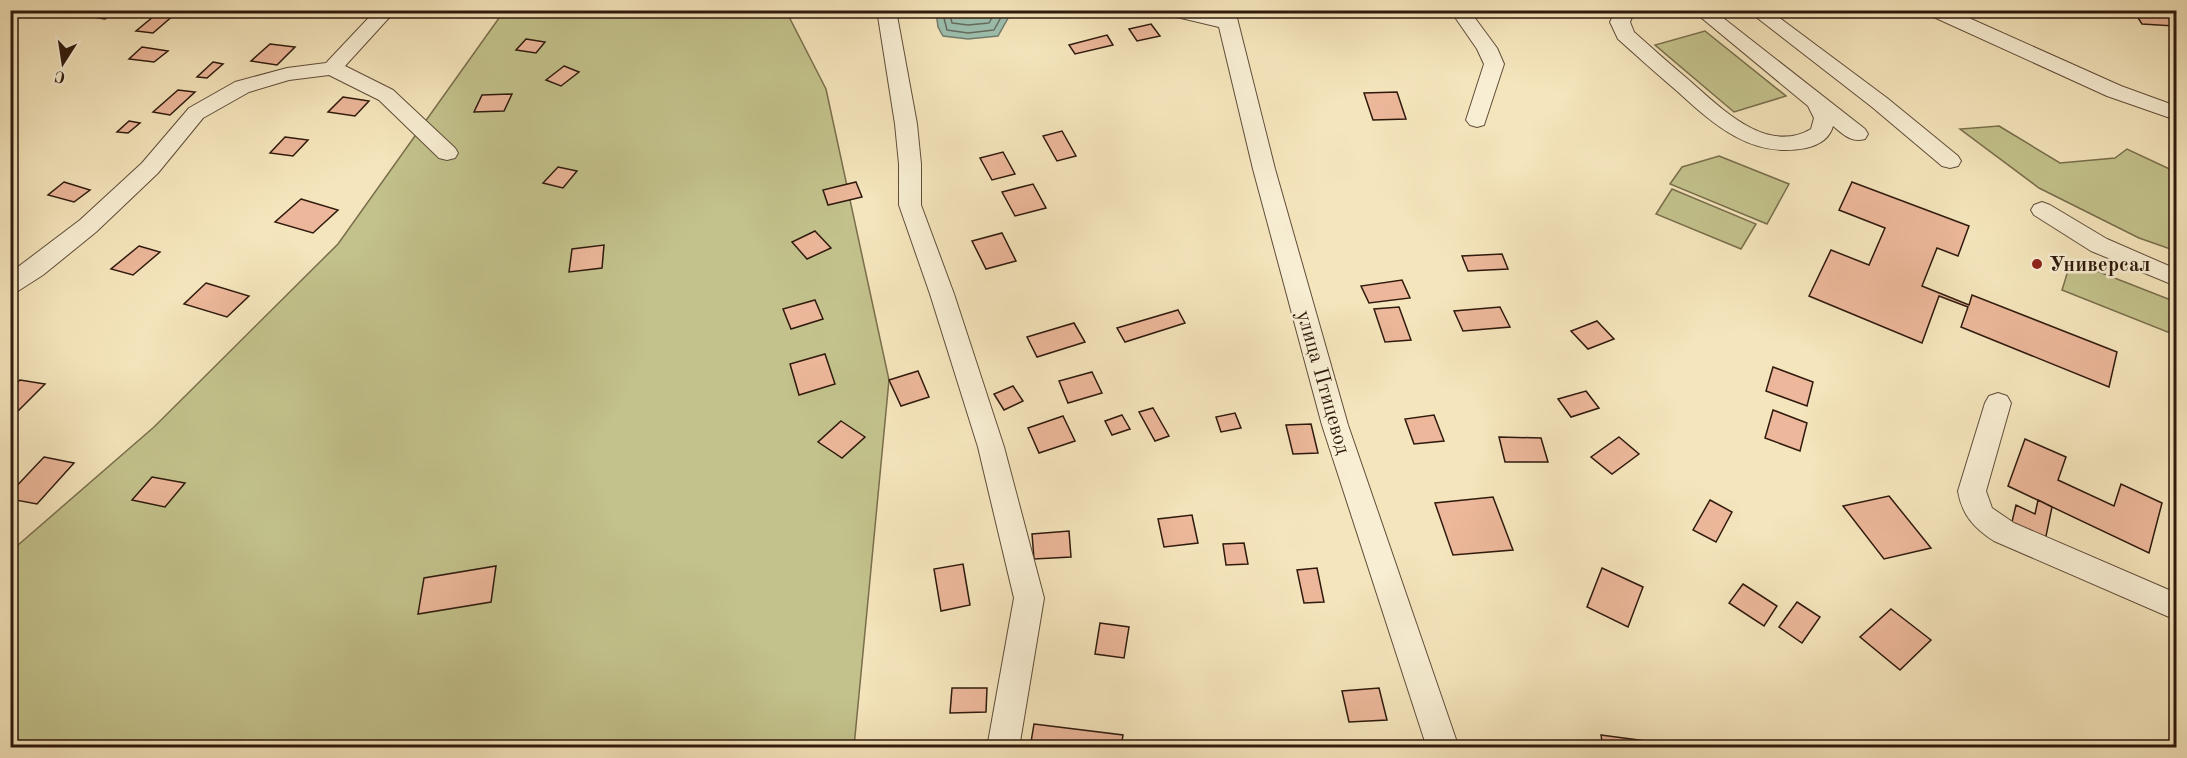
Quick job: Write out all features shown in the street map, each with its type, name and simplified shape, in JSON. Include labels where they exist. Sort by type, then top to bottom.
[{"type":"street","points":[[332,68],[387,10]]},
{"type":"street","points":[[886,10],[906,124],[910,165],[910,205],[942,294],[991,447],[1029,598],[1003,747]]},
{"type":"street","points":[[1171,10],[1227,17]]},
{"type":"street","points":[[1459,10],[1487,48],[1494,64],[1477,120]]},
{"type":"street","points":[[1626,10],[1620,22],[1631,42],[1724,122],[1745,134],[1783,144],[1796,143],[1815,137],[1821,132],[1824,118],[1817,103],[1809,96]]},
{"type":"street","points":[[1756,10],[1823,58],[1914,130],[1950,162]]},
{"type":"street","points":[[1935,10],[2104,87],[2176,113]]},
{"type":"street","points":[[1704,14],[1857,134]]},
{"type":"street","name":"улица Птицевод","points":[[1227,17],[1264,169],[1335,425],[1443,747]]},
{"type":"street","points":[[10,285],[35,269],[96,219],[150,168],[196,113],[242,87],[287,74],[332,68],[386,95],[447,153]]},
{"type":"street","points":[[2042,210],[2098,244],[2176,278]]},
{"type":"street","points":[[1998,403],[1972,491],[1973,505],[1984,519],[2004,532],[2176,607]]},
{"type":"shaded area","points":[[504,11],[786,11],[826,89],[889,380],[854,747],[11,747],[10,552],[154,427],[338,244]]},
{"type":"shaded area","points":[[1705,31],[1786,96],[1734,112],[1655,45]]},
{"type":"shaded area","points":[[1999,126],[2060,163],[2115,158],[2127,149],[2176,172],[2176,251],[2139,238],[2039,188],[1960,129]]},
{"type":"shaded area","points":[[1719,156],[1789,184],[1767,224],[1670,184],[1682,167]]},
{"type":"shaded area","points":[[1672,189],[1756,224],[1741,249],[1656,214]]},
{"type":"shaded area","points":[[2071,261],[2176,302],[2175,335],[2062,290]]},
{"type":"water","points":[[936,10],[1012,11],[998,36],[968,39],[943,36],[938,27]]},
{"type":"building","points":[[93,10],[116,10],[105,19],[86,16]]},
{"type":"building","points":[[2133,10],[2163,10],[2174,26],[2142,24]]},
{"type":"building","points":[[159,12],[175,14],[153,33],[136,31]]},
{"type":"building","points":[[1151,24],[1160,36],[1137,41],[1129,29]]},
{"type":"building","points":[[1107,35],[1113,45],[1075,54],[1069,45]]},
{"type":"building","points":[[526,39],[545,42],[536,53],[516,50]]},
{"type":"building","points":[[270,44],[295,47],[277,65],[251,61]]},
{"type":"building","points":[[142,47],[168,51],[154,62],[129,59]]},
{"type":"building","points":[[213,62],[223,64],[207,78],[197,77]]},
{"type":"building","points":[[564,66],[579,72],[561,86],[546,80]]},
{"type":"building","points":[[178,90],[195,92],[170,115],[153,112]]},
{"type":"building","points":[[1397,92],[1406,119],[1373,120],[1364,93]]},
{"type":"building","points":[[512,94],[504,111],[474,112],[482,95]]},
{"type":"building","points":[[343,97],[369,101],[355,116],[328,112]]},
{"type":"building","points":[[129,121],[140,123],[128,133],[117,132]]},
{"type":"building","points":[[1062,131],[1076,156],[1057,161],[1043,136]]},
{"type":"building","points":[[285,137],[308,140],[293,156],[270,153]]},
{"type":"building","points":[[1003,152],[1015,174],[992,180],[980,158]]},
{"type":"building","points":[[558,167],[577,171],[563,188],[543,183]]},
{"type":"building","points":[[64,182],[90,190],[74,202],[48,195]]},
{"type":"building","points":[[856,182],[862,197],[828,205],[823,190]]},
{"type":"building","points":[[1852,182],[1969,226],[1958,256],[1937,248],[1922,286],[1969,305],[1972,295],[2117,352],[2109,387],[1961,327],[1968,307],[1939,296],[1922,343],[1809,296],[1831,250],[1869,265],[1885,228],[1839,210]]},
{"type":"building","points":[[1033,184],[1046,208],[1015,216],[1002,192]]},
{"type":"building","points":[[301,199],[338,210],[313,233],[275,222]]},
{"type":"building","points":[[815,231],[831,248],[807,259],[792,242]]},
{"type":"building","points":[[1002,233],[1016,261],[986,269],[972,241]]},
{"type":"building","points":[[604,245],[602,268],[569,272],[572,249]]},
{"type":"building","points":[[139,246],[160,252],[133,275],[111,269]]},
{"type":"building","points":[[1502,254],[1508,269],[1468,271],[1462,256]]},
{"type":"building","points":[[1402,280],[1410,298],[1369,303],[1361,286]]},
{"type":"building","points":[[206,283],[249,296],[227,317],[184,304]]},
{"type":"building","points":[[815,300],[823,319],[791,329],[783,309]]},
{"type":"building","points":[[1399,307],[1411,340],[1385,342],[1374,309]]},
{"type":"building","points":[[1500,307],[1510,327],[1463,331],[1454,311]]},
{"type":"building","points":[[1178,310],[1185,323],[1125,342],[1117,328]]},
{"type":"building","points":[[1597,321],[1614,339],[1588,349],[1571,331]]},
{"type":"building","points":[[1074,323],[1085,342],[1037,357],[1027,337]]},
{"type":"building","points":[[825,354],[835,384],[799,395],[790,364]]},
{"type":"building","points":[[1773,367],[1813,382],[1807,406],[1766,391]]},
{"type":"building","points":[[918,371],[929,397],[901,406],[889,380]]},
{"type":"building","points":[[1092,372],[1102,393],[1068,403],[1059,381]]},
{"type":"building","points":[[20,380],[45,384],[10,419],[10,389]]},
{"type":"building","points":[[1013,386],[1023,401],[1004,410],[994,394]]},
{"type":"building","points":[[1586,391],[1599,408],[1571,417],[1558,399]]},
{"type":"building","points":[[1153,408],[1169,436],[1155,441],[1139,412]]},
{"type":"building","points":[[1773,410],[1807,423],[1800,451],[1765,438]]},
{"type":"building","points":[[1235,413],[1241,428],[1221,432],[1216,417]]},
{"type":"building","points":[[1122,415],[1130,429],[1112,435],[1105,421]]},
{"type":"building","points":[[1434,415],[1444,441],[1414,444],[1405,419]]},
{"type":"building","points":[[1063,416],[1075,441],[1039,453],[1028,428]]},
{"type":"building","points":[[841,421],[865,437],[842,458],[818,442]]},
{"type":"building","points":[[1311,424],[1318,453],[1293,454],[1286,425]]},
{"type":"building","points":[[1499,437],[1541,438],[1548,462],[1505,462]]},
{"type":"building","points":[[1619,437],[1639,454],[1612,474],[1591,457]]},
{"type":"building","points":[[2025,439],[2066,457],[2058,480],[2114,506],[2121,484],[2162,503],[2149,553],[2008,486]]},
{"type":"building","points":[[44,457],[74,463],[37,504],[10,499],[10,493]]},
{"type":"building","points":[[152,477],[185,483],[165,507],[132,500]]},
{"type":"building","points":[[1889,496],[1931,548],[1884,559],[1843,506]]},
{"type":"building","points":[[1493,497],[1513,550],[1453,555],[1435,503]]},
{"type":"building","points":[[1710,500],[1732,512],[1716,542],[1693,530]]},
{"type":"building","points":[[2038,500],[2052,507],[2045,541],[2011,526],[2016,505],[2035,514]]},
{"type":"building","points":[[1192,515],[1198,543],[1164,547],[1158,519]]},
{"type":"building","points":[[1069,531],[1071,557],[1034,559],[1032,534]]},
{"type":"building","points":[[1244,543],[1248,564],[1226,565],[1223,544]]},
{"type":"building","points":[[963,564],[970,605],[941,611],[934,569]]},
{"type":"building","points":[[496,566],[491,602],[418,614],[424,578]]},
{"type":"building","points":[[1317,568],[1324,602],[1304,603],[1297,570]]},
{"type":"building","points":[[1602,568],[1643,587],[1628,627],[1587,607]]},
{"type":"building","points":[[1743,584],[1777,606],[1764,626],[1729,603]]},
{"type":"building","points":[[1797,602],[1820,617],[1802,643],[1779,627]]},
{"type":"building","points":[[1891,609],[1931,640],[1900,670],[1860,637]]},
{"type":"building","points":[[1100,623],[1129,627],[1124,658],[1095,654]]},
{"type":"building","points":[[952,688],[987,688],[986,712],[950,713]]},
{"type":"building","points":[[1379,688],[1387,720],[1349,722],[1342,691]]},
{"type":"building","points":[[1034,724],[1123,735],[1121,748],[1030,748]]},
{"type":"building","points":[[1601,735],[1646,741],[1647,748],[1603,748]]},
{"type":"place","name":"Универсал","points":[[2037,264]]}]
